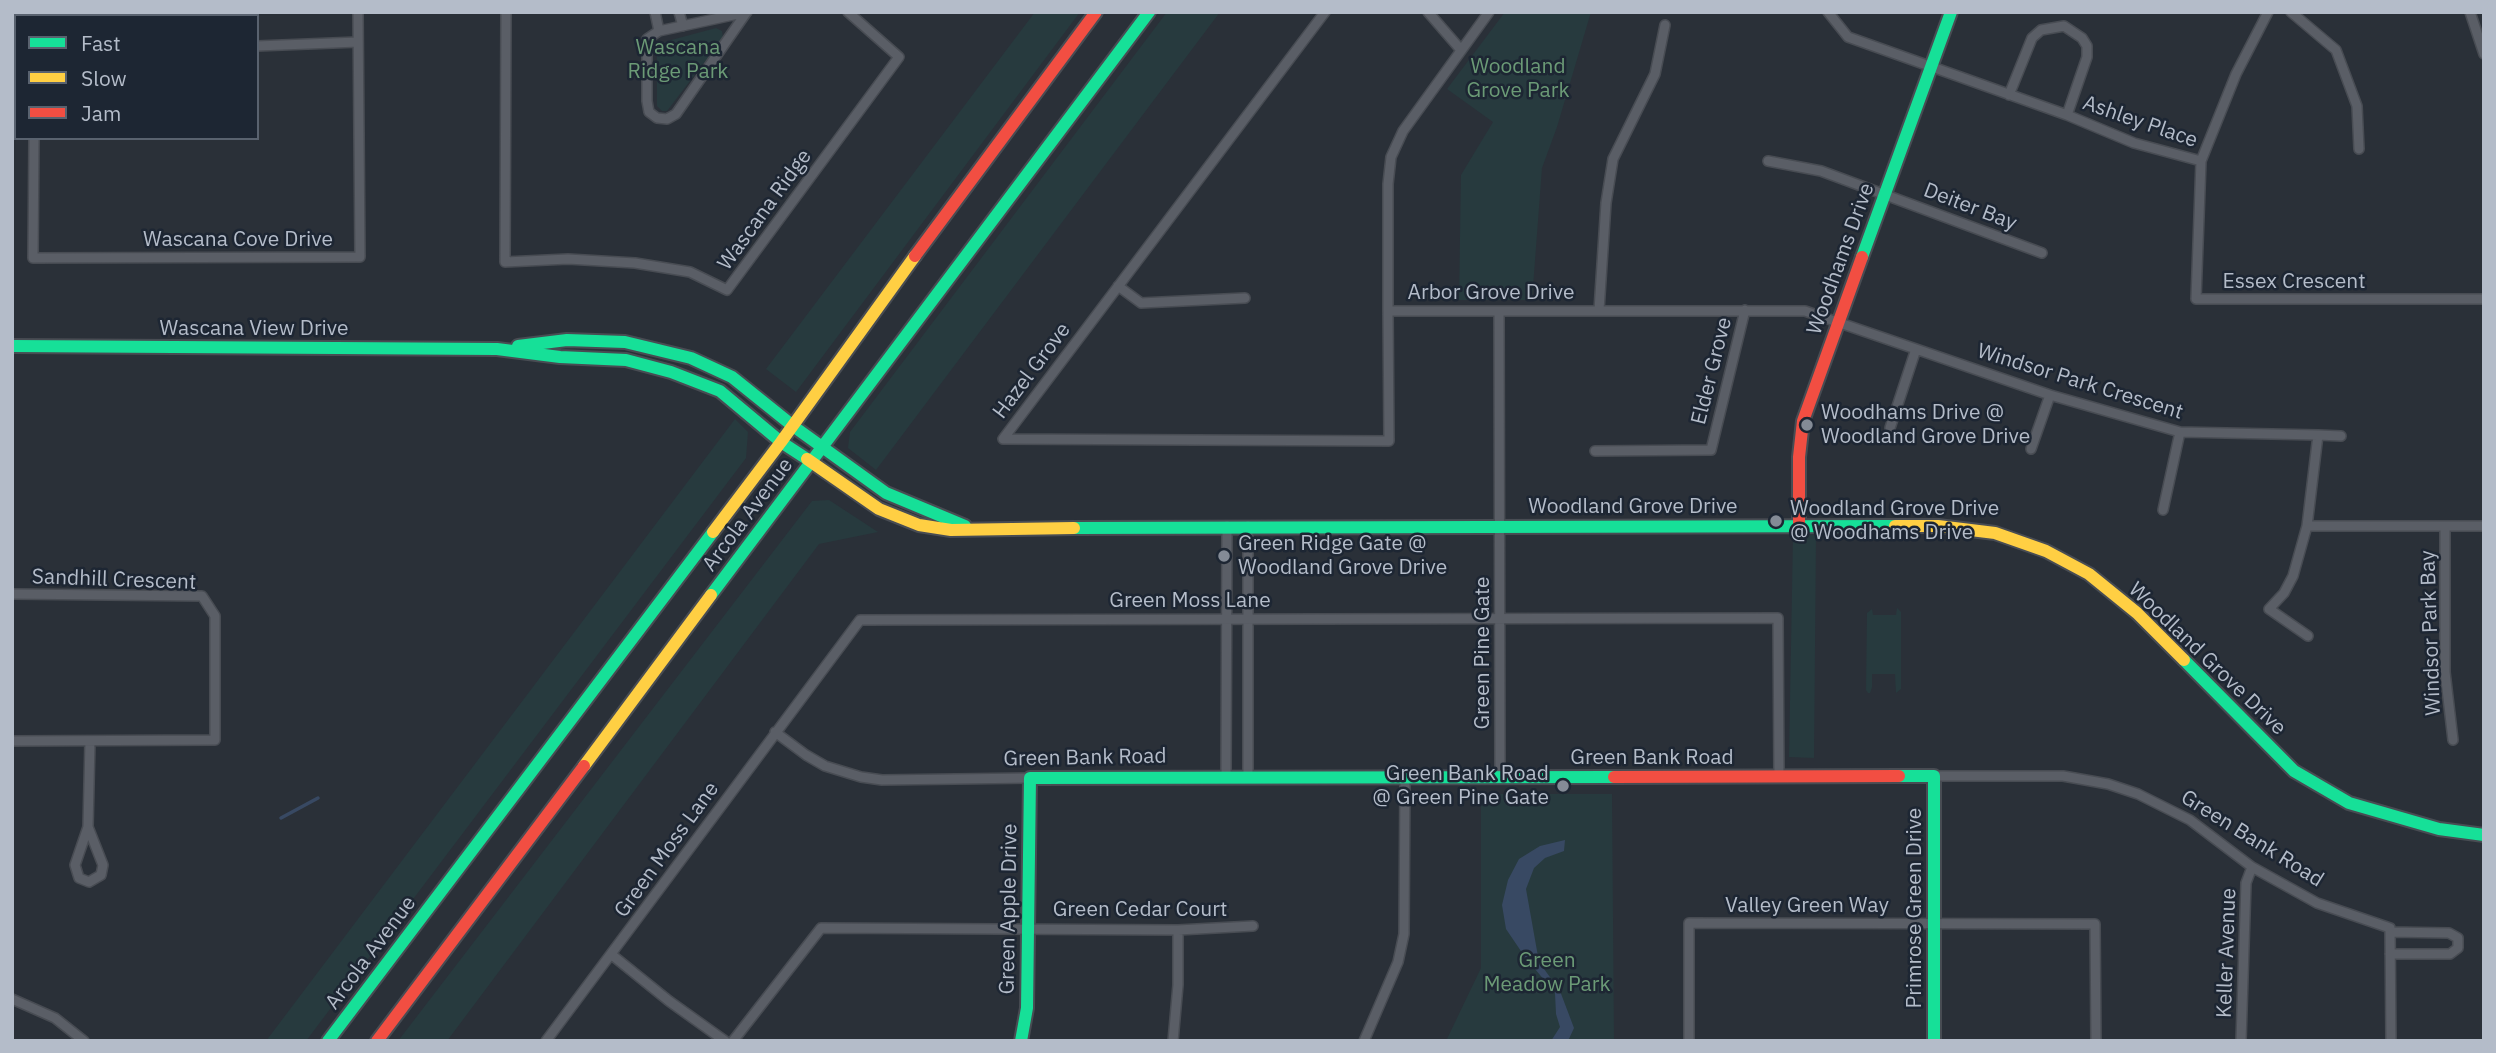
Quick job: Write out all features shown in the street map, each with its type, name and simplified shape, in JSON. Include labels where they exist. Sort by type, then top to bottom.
[{"type":"street","name":"Wascana Cove Drive","points":[[34,140],[33,258],[360,257],[358,12]]},
{"type":"street","name":"Wascana Ridge","points":[[506,12],[505,262],[568,260],[635,263],[690,272],[727,290],[899,57],[848,12]]},
{"type":"street","points":[[655,12],[659,31]]},
{"type":"street","points":[[679,12],[683,26]]},
{"type":"street","name":"Arcola Avenue","points":[[328,1041],[793,426],[933,231],[1096,12]]},
{"type":"street","name":"Arcola Avenue","points":[[377,1041],[1149,12]]},
{"type":"street","name":"Hazel Grove","points":[[1325,12],[1003,439],[1390,442],[1388,311]]},
{"type":"street","points":[[1428,12],[1461,50]]},
{"type":"street","name":"Arbor Grove Drive","points":[[1489,12],[1403,131],[1391,157],[1388,184],[1388,311],[1804,310],[1838,323]]},
{"type":"street","name":"Ashley Place","points":[[1828,12],[1848,37],[2134,143],[2201,161]]},
{"type":"street","name":"Woodhams Drive","points":[[1799,525],[1799,457],[1803,421],[1951,12]]},
{"type":"street","name":"Essex Crescent","points":[[2268,12],[2236,74],[2201,161],[2196,299],[2484,299]]},
{"type":"street","points":[[2291,12],[2336,50],[2357,106],[2359,149]]},
{"type":"street","points":[[2470,12],[2484,54]]},
{"type":"street","points":[[747,13],[676,114],[667,119],[657,118],[649,112],[647,39],[659,31],[747,13]]},
{"type":"street","points":[[1599,310],[1606,203],[1613,159],[1655,74],[1665,25]]},
{"type":"street","name":"Ashley Place","points":[[2009,96],[2032,38],[2041,30],[2064,26],[2082,38],[2087,46],[2087,57],[2067,116]]},
{"type":"street","points":[[259,46],[358,42]]},
{"type":"street","name":"Deiter Bay","points":[[1768,161],[1821,171],[2042,253]]},
{"type":"street","points":[[1118,286],[1141,303],[1245,298]]},
{"type":"street","name":"Elder Grove","points":[[1595,451],[1711,450],[1745,310]]},
{"type":"street","name":"Green Pine Gate","points":[[1499,311],[1500,778]]},
{"type":"street","name":"Windsor Park Crescent","points":[[1838,323],[2050,395],[2180,432],[2341,436]]},
{"type":"street","name":"Wascana View Drive","points":[[496,349],[566,340],[625,342],[691,358],[732,377],[823,447]]},
{"type":"street","name":"Wascana View Drive","points":[[12,346],[496,349],[626,360],[671,372],[720,391],[781,442],[812,463]]},
{"type":"street","points":[[1889,428],[1916,349]]},
{"type":"street","points":[[2031,449],[2050,395]]},
{"type":"street","points":[[2163,510],[2180,432]]},
{"type":"street","points":[[2308,636],[2269,609],[2284,593],[2293,576],[2306,526],[2318,435]]},
{"type":"street","name":"Woodland Grove Drive","points":[[823,447],[886,493],[974,530]]},
{"type":"street","name":"Woodland Grove Drive","points":[[812,463],[879,509],[919,526],[951,530],[1227,526],[1799,525],[1938,526],[1995,533],[2046,551],[2089,574],[2137,613],[2294,771],[2349,803],[2439,830],[2484,835]]},
{"type":"street","points":[[1226,776],[1227,526]]},
{"type":"street","points":[[1248,526],[1248,776]]},
{"type":"street","points":[[2306,526],[2484,526]]},
{"type":"street","name":"Windsor Park Bay","points":[[2445,526],[2445,672],[2453,740]]},
{"type":"street","name":"Sandhill Crescent","points":[[12,594],[202,596],[215,616],[215,740],[12,741]]},
{"type":"street","name":"Green Moss Lane","points":[[546,1041],[860,620],[1778,618],[1779,777]]},
{"type":"street","name":"Green Bank Road","points":[[775,732],[825,766],[861,778],[882,779],[1226,776],[2063,776],[2108,784],[2138,794],[2190,820],[2252,867],[2317,903],[2390,928],[2390,932]]},
{"type":"street","points":[[88,827],[103,865],[101,875],[89,882],[79,878],[75,870],[88,827],[90,741]]},
{"type":"street","name":"Primrose Green Drive","points":[[1934,776],[1934,1041]]},
{"type":"street","name":"Green Apple Drive","points":[[1021,1041],[1027,1008],[1030,778]]},
{"type":"street","points":[[1364,1041],[1398,961],[1404,934],[1405,778]]},
{"type":"street","name":"Keller Avenue","points":[[2241,1041],[2246,883],[2252,867]]},
{"type":"street","name":"Valley Green Way","points":[[1689,1041],[1689,923],[2095,924],[2096,1041]]},
{"type":"street","name":"Green Cedar Court","points":[[733,1041],[821,928],[1178,930],[1252,926]]},
{"type":"street","points":[[1173,1041],[1178,985],[1178,930]]},
{"type":"street","points":[[2390,954],[2450,954],[2459,948],[2459,938],[2449,933],[2390,932],[2390,954],[2391,1041]]},
{"type":"street","points":[[612,955],[724,1041]]},
{"type":"street","points":[[12,999],[55,1018],[84,1041]]},
{"type":"green space","points":[[1035,12],[1080,12],[796,392],[766,369]]},
{"type":"green space","points":[[1167,12],[1220,12],[876,470],[848,448],[850,432]]},
{"type":"green space","name":"Woodland Grove Park","points":[[1505,12],[1591,12],[1542,168],[1532,300],[1459,300],[1461,175],[1493,122],[1447,89]]},
{"type":"green space","name":"Wascana Ridge Park","points":[[716,28],[722,31],[723,38],[667,111],[662,111],[657,106],[657,48],[660,43]]},
{"type":"green space","points":[[735,419],[748,432],[746,458],[306,1041],[266,1041]]},
{"type":"green space","points":[[829,500],[878,532],[819,544],[447,1041],[398,1041],[812,501]]},
{"type":"green space","points":[[1793,535],[1816,535],[1814,758],[1789,757]]},
{"type":"green space","points":[[1897,608],[1901,612],[1901,689],[1896,693],[1895,674],[1872,674],[1872,687],[1868,693],[1867,613],[1872,609],[1873,615],[1896,615]]},
{"type":"green space","name":"Green Meadow Park","points":[[1481,794],[1612,794],[1614,1041],[1446,1041],[1481,968]]},
{"type":"water","points":[[1565,840],[1564,851],[1545,858],[1534,868],[1526,889],[1539,962],[1560,991],[1574,1028],[1568,1041],[1551,1041],[1560,1027],[1555,993],[1506,929],[1502,905],[1508,880],[1519,859],[1540,846]]},
{"type":"waterway","points":[[281,818],[318,798]]},
{"type":"traffic: fast","points":[[711,595],[1149,12]]},
{"type":"traffic: fast","points":[[1862,257],[1951,12]]},
{"type":"traffic: fast","points":[[518,346],[567,340],[625,342],[691,358],[732,377],[793,426],[886,493],[965,526]]},
{"type":"traffic: fast","points":[[12,346],[497,349],[560,357],[626,360],[671,372],[720,391],[781,442],[807,459]]},
{"type":"traffic: fast","points":[[1074,528],[1895,526]]},
{"type":"traffic: fast","points":[[328,1041],[713,532]]},
{"type":"traffic: fast","points":[[2184,660],[2294,771],[2349,803],[2439,829],[2484,835]]},
{"type":"traffic: fast","points":[[1899,776],[1934,776],[1934,1041]]},
{"type":"traffic: fast","points":[[1021,1041],[1027,1008],[1030,778],[1614,777]]},
{"type":"traffic: slow","points":[[713,532],[915,256]]},
{"type":"traffic: slow","points":[[807,459],[879,509],[919,525],[951,530],[1074,528]]},
{"type":"traffic: slow","points":[[1895,526],[1938,526],[1995,533],[2046,551],[2089,574],[2137,613],[2184,660]]},
{"type":"traffic: slow","points":[[584,766],[711,595]]},
{"type":"traffic: jam","points":[[915,256],[1096,12]]},
{"type":"traffic: jam","points":[[1799,525],[1799,457],[1803,421],[1862,257]]},
{"type":"traffic: jam","points":[[377,1041],[584,766]]},
{"type":"traffic: jam","points":[[1614,777],[1899,776]]},
{"type":"place","name":"Woodhams Drive @ Woodland Grove Drive","points":[[1807,425]]},
{"type":"place","name":"Woodland Grove Drive @ Woodhams Drive","points":[[1776,521]]},
{"type":"place","name":"Green Ridge Gate @ Woodland Grove Drive","points":[[1224,556]]},
{"type":"place","name":"Green Bank Road @ Green Pine Gate","points":[[1563,786]]}]
